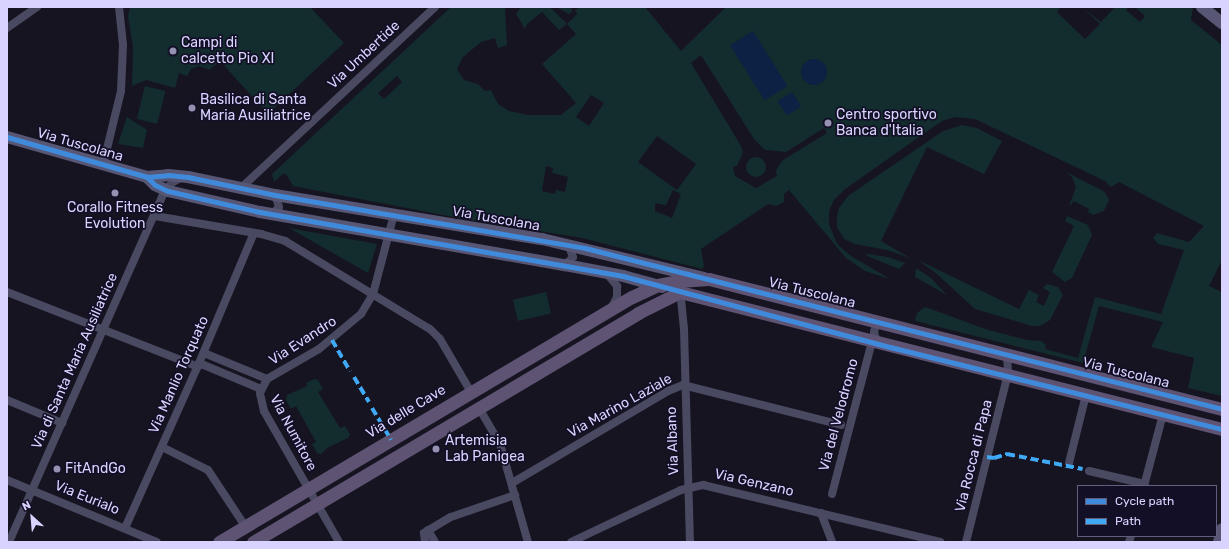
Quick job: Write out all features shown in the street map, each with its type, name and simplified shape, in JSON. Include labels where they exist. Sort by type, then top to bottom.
[{"type":"main road","points":[[1202,7],[1222,23]]},
{"type":"main road","name":"Via Tuscolana","points":[[8,138],[147,177],[165,190]]},
{"type":"main road","name":"Via Tuscolana","points":[[147,177],[168,175],[184,176],[275,195],[568,244],[1222,409]]},
{"type":"main road","points":[[165,190],[271,215],[605,272],[658,285]]},
{"type":"main road","name":"Via delle Cave","points":[[219,542],[610,310],[658,285],[680,287],[709,279]]},
{"type":"main road","points":[[253,542],[680,287],[874,343],[1222,429]]},
{"type":"main road","points":[[470,392],[479,408]]},
{"type":"street","points":[[7,28],[37,7]]},
{"type":"street","points":[[103,165],[120,91],[123,38],[119,7]]},
{"type":"street","name":"Via Umbertide","points":[[241,188],[435,7]]},
{"type":"street","points":[[165,190],[173,182],[184,176]]},
{"type":"street","name":"Via di Santa Maria Ausiliatrice","points":[[9,542],[10,531],[62,423],[102,330],[156,216],[165,190]]},
{"type":"street","points":[[271,215],[279,207],[275,195]]},
{"type":"street","name":"Via Evandro","points":[[261,389],[267,379],[336,336],[361,314],[373,294],[390,235],[394,214]]},
{"type":"street","points":[[156,216],[254,233],[285,241],[434,332],[470,392]]},
{"type":"street","name":"Via Manlio Torquato","points":[[125,528],[199,365],[254,233]]},
{"type":"street","points":[[565,265],[573,257],[568,244]]},
{"type":"street","points":[[605,272],[617,286],[617,297],[610,310]]},
{"type":"street","name":"Via Albano","points":[[680,287],[684,324],[690,542]]},
{"type":"street","points":[[7,292],[102,330],[261,389]]},
{"type":"street","points":[[874,343],[874,332],[877,322]]},
{"type":"street","name":"Via del Velodromo","points":[[832,494],[874,343]]},
{"type":"street","points":[[204,353],[267,379]]},
{"type":"street","points":[[1007,355],[1007,376]]},
{"type":"street","name":"Via Rocca di Papa","points":[[966,542],[1007,376]]},
{"type":"street","name":"Via Marino Laziale","points":[[512,483],[668,391],[685,385],[841,424]]},
{"type":"street","name":"Via Numitore","points":[[261,389],[261,404],[308,489],[340,542]]},
{"type":"street","points":[[1069,463],[1086,395]]},
{"type":"street","points":[[7,400],[62,423]]},
{"type":"street","points":[[479,408],[497,437],[512,483],[528,542]]},
{"type":"street","points":[[1089,471],[1144,485],[1163,414]]},
{"type":"street","points":[[162,447],[208,470],[245,526]]},
{"type":"street","name":"Via Eurialo","points":[[7,480],[158,542]]},
{"type":"street","name":"Via Genzano","points":[[571,542],[688,488],[709,486],[940,542]]},
{"type":"street","points":[[425,542],[423,536],[428,530],[463,511],[515,495]]},
{"type":"street","points":[[821,513],[832,542]]},
{"type":"street","points":[[428,530],[435,542]]},
{"type":"green space","points":[[130,7],[310,7],[344,43],[268,114],[220,61],[209,70],[199,66],[191,69],[187,76],[179,73],[175,88],[146,80],[132,86],[133,47],[128,16]]},
{"type":"green space","points":[[451,7],[505,7],[507,45],[498,48],[495,38],[481,42],[463,57],[457,69],[464,80],[478,84],[485,91],[491,90],[498,104],[509,111],[528,115],[561,115],[576,103],[542,64],[576,34],[567,24],[577,14],[575,11],[579,7],[645,7],[681,51],[726,7],[1061,7],[1057,12],[1085,39],[1100,24],[1082,7],[1101,22],[1115,7],[1129,7],[1126,10],[1140,22],[1145,16],[1135,7],[1193,7],[1191,20],[1222,45],[1222,260],[1209,286],[1222,292],[1222,396],[1188,388],[1194,358],[1151,347],[1163,322],[1099,306],[1083,363],[915,321],[917,313],[925,307],[985,329],[1027,340],[1041,341],[1046,345],[1045,349],[1078,358],[1095,297],[1161,314],[1184,250],[1158,244],[1153,238],[1157,233],[1189,242],[1204,226],[1119,182],[1111,187],[1105,181],[975,119],[955,117],[942,121],[845,189],[834,200],[829,211],[829,224],[837,244],[851,256],[890,279],[865,271],[846,258],[789,190],[784,194],[784,202],[776,206],[768,204],[701,249],[704,266],[702,269],[582,238],[453,217],[293,186],[286,174],[283,174],[274,182],[272,174]],"holes":[[[701,55],[754,139],[765,150],[786,152],[824,128],[827,133],[783,160],[776,170],[777,176],[756,188],[735,176],[733,167],[737,166],[743,152],[741,146],[691,63]],[[397,76],[402,82],[384,99],[378,93]],[[591,95],[604,103],[589,126],[576,117]],[[657,136],[696,164],[677,190],[638,162]],[[546,166],[553,168],[552,173],[568,177],[565,192],[556,190],[555,194],[542,191]],[[673,190],[681,194],[672,218],[655,211],[655,203],[666,205]]]},
{"type":"green space","points":[[521,7],[550,7],[567,24],[559,30],[542,12],[527,24],[525,29],[516,14]]},
{"type":"green space","points":[[556,7],[571,7],[572,12],[569,14]]},
{"type":"green space","points":[[145,86],[165,91],[157,124],[137,119]]},
{"type":"green space","points":[[127,117],[147,130],[143,148],[118,144]]},
{"type":"green space","points":[[962,125],[977,128],[1002,141],[984,174],[927,147],[881,241],[910,258],[887,250],[855,244],[844,239],[837,227],[837,217],[839,208],[848,196],[943,131]]},
{"type":"green space","points":[[756,157],[763,160],[766,167],[763,174],[756,177],[749,174],[746,167],[749,160]]},
{"type":"green space","points":[[1066,172],[1105,192],[1109,200],[1104,211],[1093,215],[1088,212],[1089,209],[1074,201],[1069,206],[1076,187],[1072,177]]},
{"type":"green space","points":[[1067,216],[1088,225],[1092,235],[1072,278],[1065,282],[1052,272],[1074,226],[1065,221]]},
{"type":"green space","points":[[289,228],[377,244],[368,273]]},
{"type":"green space","points":[[869,254],[888,257],[905,263],[899,269],[865,255]]},
{"type":"green space","points":[[918,260],[1019,309],[1029,290],[1039,295],[1036,302],[1044,306],[1050,292],[1043,288],[1047,284],[1058,287],[1063,295],[1050,320],[1040,326],[1032,326],[975,309],[937,274]]},
{"type":"green space","points":[[916,268],[931,278],[947,295],[915,277]]},
{"type":"green space","points":[[546,292],[551,313],[518,321],[513,300]]},
{"type":"green space","points":[[314,379],[318,380],[323,389],[318,392],[340,428],[345,426],[350,434],[348,438],[327,448],[321,454],[317,453],[312,444],[316,442],[296,406],[291,409],[286,400],[287,395],[307,386],[306,383]]},
{"type":"water","points":[[753,31],[787,86],[765,100],[730,45]]},
{"type":"water","points":[[814,59],[823,63],[827,72],[823,81],[814,85],[805,81],[801,72],[805,63]]},
{"type":"water","points":[[792,92],[801,106],[787,116],[778,101]]},
{"type":"marked path","points":[[332,340],[350,371]]},
{"type":"marked path","points":[[354,377],[369,402]]},
{"type":"marked path","points":[[372,408],[391,440]]},
{"type":"marked path","points":[[987,457],[994,458],[1007,454],[1083,469]]},
{"type":"cycle path","points":[[7,137],[147,177],[168,175],[188,177],[275,195],[585,248],[1222,409]]},
{"type":"cycle path","points":[[147,177],[155,185],[168,191],[260,212],[623,276],[890,347],[1222,429]]},
{"type":"place","name":"Campi di calcetto Pio XI","points":[[173,51]]},
{"type":"place","name":"Basilica di Santa Maria Ausiliatrice","points":[[192,108]]},
{"type":"place","name":"Centro sportivo Banca d'Italia","points":[[828,123]]},
{"type":"place","name":"Corallo Fitness Evolution","points":[[115,193]]},
{"type":"place","name":"Artemisia Lab Panigea","points":[[436,449]]},
{"type":"place","name":"FitAndGo","points":[[57,469]]}]
